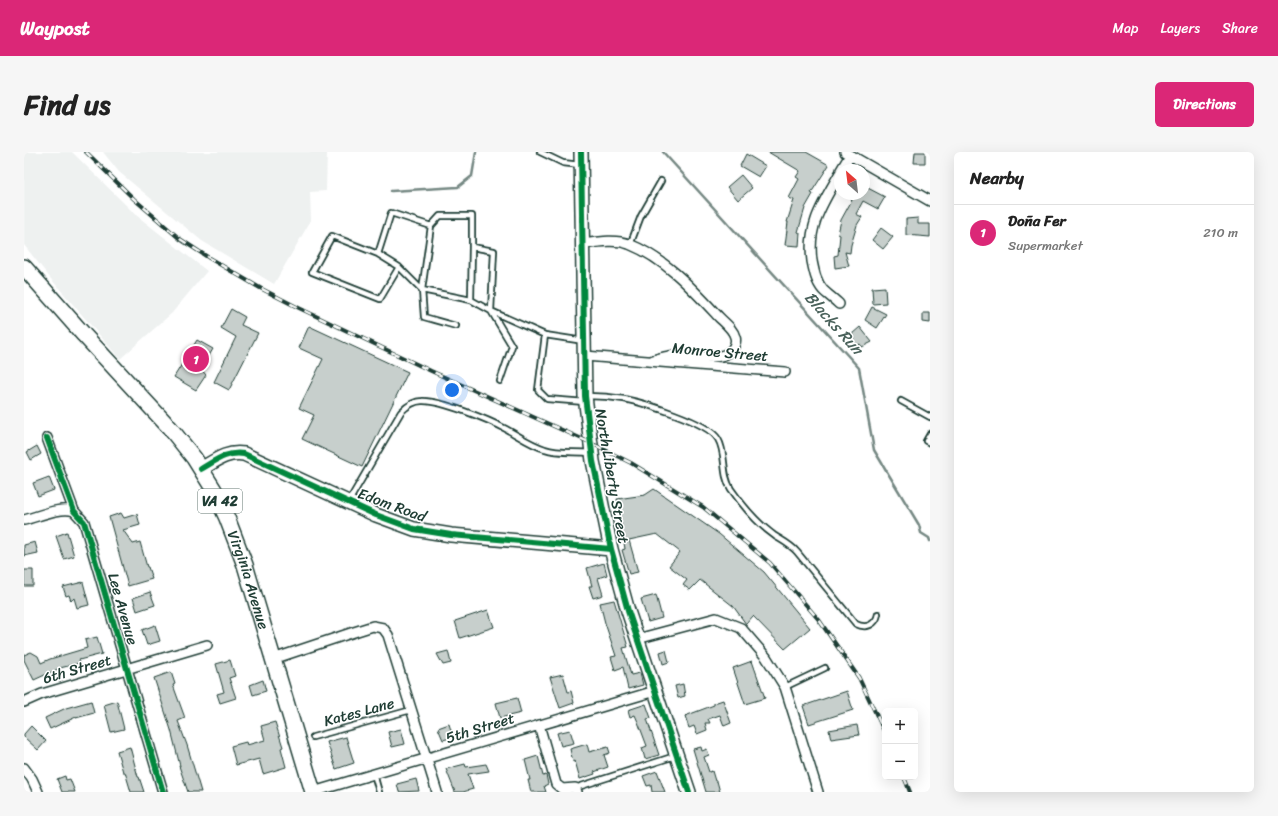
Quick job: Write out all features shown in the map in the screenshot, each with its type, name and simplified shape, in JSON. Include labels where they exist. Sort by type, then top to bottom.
[{"type":"main road","name":"Virginia Avenue","points":[[24,267],[84,335],[167,423],[202,469],[223,508],[237,542],[313,792]]},
{"type":"street","name":"North Liberty Street","points":[[581,152],[586,399],[592,453],[611,549],[628,611],[688,792]]},
{"type":"street","points":[[844,164],[847,153],[930,201]]},
{"type":"street","points":[[834,184],[818,212],[812,229],[810,250],[814,273],[822,289],[839,304]]},
{"type":"street","name":"Monroe Street","points":[[583,244],[615,242],[630,245],[653,256],[674,272],[730,328],[735,338],[735,343],[731,350],[722,356],[676,354],[653,360]]},
{"type":"street","name":"Monroe Street","points":[[586,356],[653,360],[785,372]]},
{"type":"street","name":"Lee Avenue","points":[[47,438],[74,511],[84,522],[163,792]]},
{"type":"street","name":"Edom Road","points":[[202,469],[227,454],[244,454],[390,521],[414,529],[432,533],[611,549]]},
{"type":"street","points":[[24,520],[61,510],[69,509],[74,511]]},
{"type":"street","points":[[637,638],[716,618],[741,628],[766,657],[785,687],[818,792]]},
{"type":"street","points":[[273,659],[374,626],[383,628],[388,635],[436,792]]},
{"type":"street","name":"6th Street","points":[[24,702],[42,694],[208,645]]},
{"type":"street","name":"5th Street","points":[[313,792],[655,691]]},
{"type":"street","points":[[539,725],[557,786],[564,790],[576,790]]},
{"type":"street","points":[[24,768],[32,778],[38,792]]},
{"type":"lane","points":[[540,152],[563,163],[581,166]]},
{"type":"lane","points":[[630,245],[641,216],[660,181]]},
{"type":"lane","points":[[378,254],[391,213],[431,226]]},
{"type":"lane","points":[[456,326],[424,317],[422,290],[431,226],[440,216],[472,216],[471,300]]},
{"type":"lane","points":[[398,267],[380,299],[312,272],[332,236],[378,254],[398,267],[422,290],[471,300],[545,335],[585,341]]},
{"type":"lane","points":[[472,248],[494,251],[491,310],[512,346],[500,381]]},
{"type":"lane","points":[[545,335],[538,390],[547,399],[586,399],[608,396],[632,401],[665,411],[710,430],[716,436],[721,446],[725,474],[729,485],[749,511],[775,535],[791,545],[798,552],[856,624],[869,626],[878,614]]},
{"type":"lane","points":[[348,502],[401,412],[410,404],[419,401],[430,401],[446,405],[484,419],[544,449],[557,452],[592,453]]},
{"type":"lane","points":[[901,402],[930,416]]},
{"type":"lane","points":[[930,434],[926,441],[930,443]]},
{"type":"lane","points":[[785,687],[825,668]]},
{"type":"lane","name":"Kates Lane","points":[[313,737],[412,710]]},
{"type":"lane","points":[[576,790],[677,756]]},
{"type":"lane","points":[[374,774],[379,792]]},
{"type":"shaded area","points":[[24,152],[72,152],[136,215],[207,271],[172,313],[120,359],[51,279],[24,245]]},
{"type":"shaded area","points":[[103,152],[327,152],[326,191],[310,192],[311,220],[274,284],[202,241],[119,172]]},
{"type":"building","points":[[768,152],[806,152],[829,165],[811,193],[813,194],[805,208],[798,232],[800,233],[799,246],[785,245],[787,222],[794,200],[789,198],[799,179],[796,177],[800,171]]},
{"type":"building","points":[[915,152],[925,152],[925,163],[914,163]]},
{"type":"building","points":[[746,154],[766,166],[759,177],[740,166]]},
{"type":"building","points":[[741,175],[752,188],[738,200],[727,187]]},
{"type":"building","points":[[870,189],[885,197],[878,209],[863,201],[856,214],[862,217],[857,225],[850,253],[845,252],[849,266],[835,268],[834,256],[838,255],[840,235],[838,234],[841,220],[852,200],[870,200]]},
{"type":"building","points":[[918,218],[918,224],[930,224],[930,237],[906,235],[906,219]]},
{"type":"building","points":[[881,228],[893,237],[883,249],[872,240]]},
{"type":"building","points":[[885,287],[886,303],[873,304],[872,288]]},
{"type":"building","points":[[872,307],[886,314],[877,328],[865,320]]},
{"type":"building","points":[[231,309],[245,317],[241,325],[258,333],[229,390],[214,382],[236,337],[221,328]]},
{"type":"building","points":[[923,313],[930,313],[930,323],[923,322]]},
{"type":"building","points":[[309,326],[408,372],[362,467],[302,439],[314,415],[299,408],[323,359],[299,348]]},
{"type":"building","points":[[860,327],[872,342],[862,347],[860,344],[855,347],[851,340],[854,338],[852,334]]},
{"type":"building","points":[[197,340],[213,349],[201,369],[206,375],[196,390],[174,377]]},
{"type":"building","points":[[37,446],[41,454],[31,460],[27,452]]},
{"type":"building","points":[[49,477],[54,490],[38,496],[33,483]]},
{"type":"building","points":[[654,489],[719,534],[764,572],[810,628],[785,649],[753,616],[746,624],[733,606],[700,580],[690,590],[683,585],[687,580],[669,566],[680,552],[657,534],[629,540],[638,572],[629,574],[622,550],[625,549],[617,499],[645,495]]},
{"type":"building","points":[[121,513],[124,518],[137,514],[140,525],[123,530],[133,544],[140,542],[152,579],[128,586],[109,517]]},
{"type":"building","points":[[67,532],[74,556],[64,559],[56,536]]},
{"type":"building","points":[[35,542],[38,553],[24,556],[24,545]]},
{"type":"building","points":[[604,563],[607,575],[598,578],[603,595],[593,598],[589,586],[592,586],[587,568]]},
{"type":"building","points":[[24,570],[33,570],[33,586],[24,586]]},
{"type":"building","points":[[83,582],[89,605],[77,608],[74,598],[71,601],[69,595],[66,596],[63,587]]},
{"type":"building","points":[[150,592],[155,605],[137,611],[133,598]]},
{"type":"building","points":[[656,595],[662,618],[648,622],[641,599]]},
{"type":"building","points":[[614,600],[628,647],[623,648],[631,675],[640,673],[643,685],[628,689],[623,667],[615,670],[611,657],[616,656],[600,603]]},
{"type":"building","points":[[488,610],[494,627],[460,638],[455,621]]},
{"type":"building","points":[[155,625],[160,641],[147,645],[142,630]]},
{"type":"building","points":[[97,637],[102,654],[79,660],[80,663],[60,668],[34,680],[24,660],[24,655],[31,652],[38,656],[41,663],[87,648],[85,640]]},
{"type":"building","points":[[666,650],[669,662],[663,664],[660,652]]},
{"type":"building","points":[[448,651],[451,663],[443,665],[437,654]]},
{"type":"building","points":[[230,660],[235,676],[229,678],[236,698],[220,703],[217,694],[224,692],[216,664]]},
{"type":"building","points":[[752,661],[765,698],[745,704],[733,668]]},
{"type":"building","points":[[171,672],[175,684],[173,685],[185,718],[178,721],[201,792],[188,792],[179,766],[171,730],[154,678]]},
{"type":"building","points":[[563,674],[568,692],[571,691],[574,703],[560,708],[550,677]]},
{"type":"building","points":[[263,680],[266,691],[253,695],[250,685]]},
{"type":"building","points":[[683,684],[685,696],[678,698],[675,686]]},
{"type":"building","points":[[847,691],[853,710],[809,724],[803,706]]},
{"type":"building","points":[[517,698],[521,713],[500,718],[496,703]]},
{"type":"building","points":[[723,700],[731,723],[724,726],[720,715],[708,719],[710,723],[705,723],[707,730],[697,734],[694,726],[689,728],[685,716]]},
{"type":"building","points":[[91,701],[94,713],[76,717],[50,729],[45,718],[66,708]]},
{"type":"building","points":[[117,701],[124,729],[111,732],[104,705]]},
{"type":"building","points":[[646,704],[651,718],[647,719],[659,755],[645,759],[642,748],[647,746],[635,715],[630,717],[628,710]]},
{"type":"building","points":[[275,722],[283,747],[281,748],[286,767],[263,774],[259,759],[236,765],[231,746],[246,742],[247,745],[265,740],[261,726]]},
{"type":"building","points":[[449,724],[453,737],[443,740],[438,728]]},
{"type":"building","points":[[857,725],[859,735],[831,739],[829,730]]},
{"type":"building","points":[[31,726],[46,741],[38,750],[24,737],[24,734]]},
{"type":"building","points":[[401,729],[405,744],[392,747],[388,732]]},
{"type":"building","points":[[570,730],[574,743],[561,746],[557,733]]},
{"type":"building","points":[[346,737],[354,763],[336,769],[327,742]]},
{"type":"building","points":[[587,744],[589,752],[608,747],[610,753],[604,755],[608,767],[594,772],[595,774],[580,779],[575,761],[573,762],[570,749]]},
{"type":"building","points":[[130,747],[138,777],[144,792],[131,792],[125,772],[123,772],[117,751]]},
{"type":"building","points":[[701,747],[702,751],[707,749],[709,755],[704,757],[709,772],[712,771],[715,781],[717,781],[720,792],[706,792],[693,749]]},
{"type":"building","points":[[538,756],[543,776],[546,775],[548,784],[544,786],[546,792],[531,792],[528,780],[530,780],[525,760]]},
{"type":"building","points":[[465,764],[466,767],[486,764],[489,771],[468,774],[473,789],[463,792],[455,792],[446,769]]},
{"type":"building","points":[[657,771],[665,792],[652,792],[651,785],[647,786],[643,776]]},
{"type":"building","points":[[65,776],[66,780],[70,779],[75,792],[62,792],[57,779]]},
{"type":"building","points":[[416,779],[419,791],[399,792],[397,784]]},
{"type":"waterway","points":[[391,191],[458,187],[472,176],[476,152]]},
{"type":"waterway","name":"Blacks Run","points":[[663,152],[859,368],[874,450],[919,525],[921,533],[929,538],[930,541]]},
{"type":"railway","points":[[86,152],[134,199],[180,239],[260,288],[431,371],[591,443],[631,463],[703,507],[770,563],[819,620],[859,678],[882,727]]},
{"type":"railway","points":[[905,780],[910,792]]},
{"type":"cycle path","points":[[581,152],[585,396],[593,461],[611,549],[628,611],[689,792]]},
{"type":"cycle path","points":[[47,438],[74,511],[84,522],[163,792]]},
{"type":"cycle path","points":[[201,469],[227,455],[238,453],[244,454],[376,515],[414,529],[451,535],[611,549]]},
{"type":"place","name":"Doña Fer","points":[[196,359]]}]
